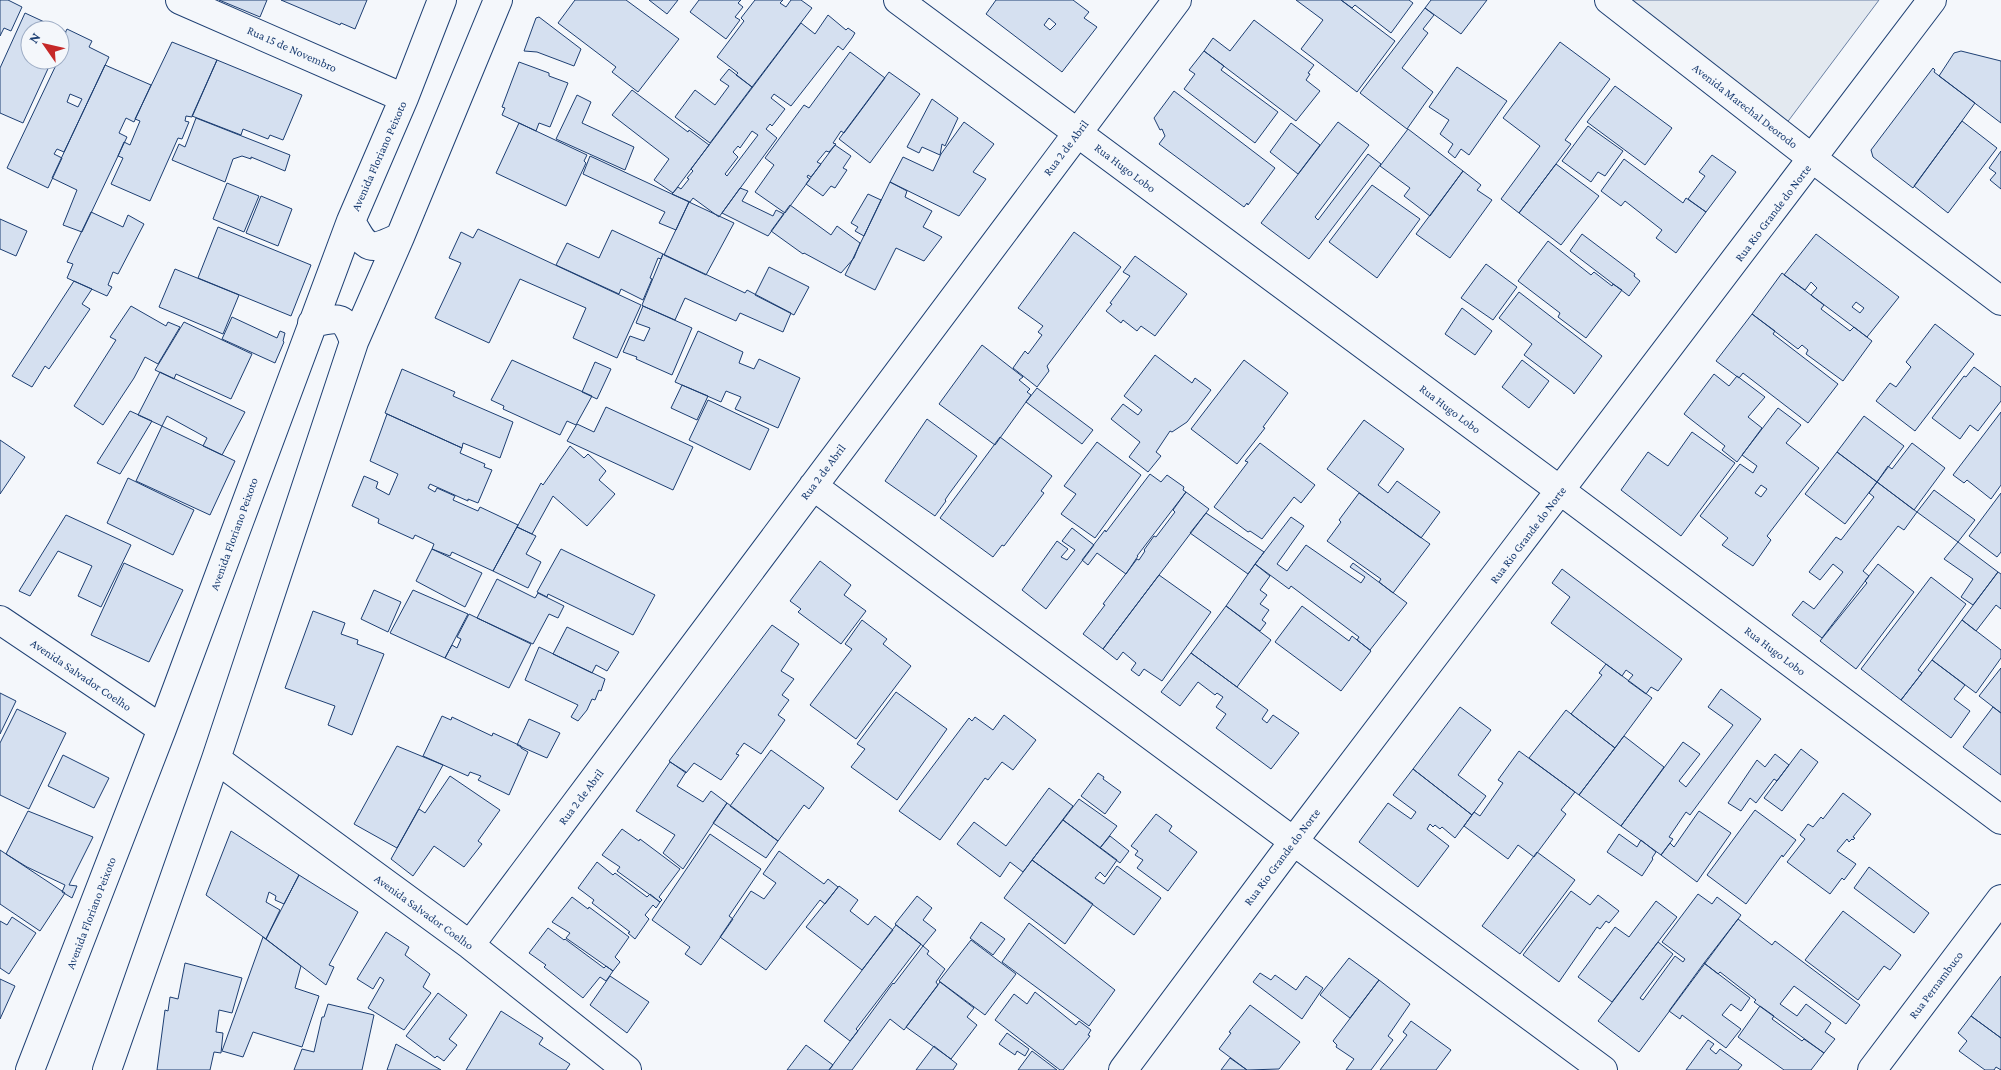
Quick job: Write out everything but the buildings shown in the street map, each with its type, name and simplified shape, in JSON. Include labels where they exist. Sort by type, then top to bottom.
[{"type":"street","name":"Rua 15 de Novembro","points":[[180,0],[404,98]]},
{"type":"street","name":"Avenida Floriano Peixoto","points":[[30,1070],[162,729],[312,322],[351,221],[404,98],[442,0]]},
{"type":"street","points":[[106,1070],[216,759],[354,342],[400,237],[498,0]]},
{"type":"street","name":"Rua Hugo Lobo","points":[[898,0],[1561,491],[2001,820]]},
{"type":"street","name":"Rua 2 de Abril","points":[[470,945],[1177,0]]},
{"type":"street","name":"Avenida Marechal Deorodo","points":[[1609,0],[1813,159],[2001,301]]},
{"type":"street","name":"Rua Rio Grande do Norte","points":[[1123,1070],[1293,842],[1932,0]]},
{"type":"street","points":[[351,221],[360,238],[368,246],[379,247],[400,237]]},
{"type":"street","points":[[312,322],[332,319],[343,321],[349,327],[354,342]]},
{"type":"street","points":[[813,486],[1603,1070]]},
{"type":"street","name":"Avenida Salvador Coelho","points":[[0,620],[162,729]]},
{"type":"street","name":"Avenida Salvador Coelho","points":[[216,759],[470,945],[627,1070]]},
{"type":"street","name":"Rua Pernambuco","points":[[1872,1070],[2001,899]]},
{"type":"shaded area","points":[[1620,0],[1879,0],[1786,124]]}]
